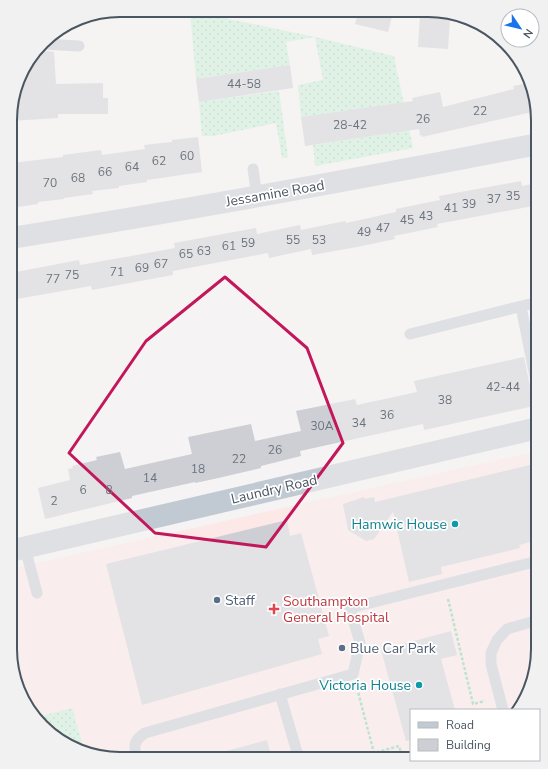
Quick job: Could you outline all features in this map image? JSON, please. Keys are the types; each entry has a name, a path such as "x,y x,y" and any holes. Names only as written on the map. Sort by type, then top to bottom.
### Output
{"street":[{"name":"Jessamine Road","path":"17,237 257,197 531,145"},
{"name":"Laundry Road","path":"18,549 531,430"}],"lane":[{"path":"51,44 79,46"},
{"path":"253,169 257,197"},
{"path":"410,334 531,304"},
{"path":"521,307 531,357"},
{"path":"18,549 37,593"},
{"path":"135,752 134,743 138,737 145,733 353,674 360,643 350,608 531,563"},
{"path":"503,709 491,664 491,653 497,640 507,629 531,622"},
{"path":"280,694 297,752"}],"path":[{"path":"445,585 473,704 499,697"},
{"path":"353,674 374,752"},
{"path":"378,752 399,746 401,752"}],"highlighted area":[{"path":"225,277 307,348 343,443 266,547 155,533 69,453 146,341"}],"shaded area":[{"name":"Southampton General Hospital","path":"531,453 531,656 526,682 512,709 410,709 410,752 120,752 106,751 80,744 57,731 47,722 34,706 22,682 17,649 17,567"}],"green space":[{"path":"191,17 219,17 315,37 286,42 290,65 196,79"},
{"path":"315,37 394,56 413,148 315,166 313,145 399,132 395,104 301,117 298,85 323,80"},
{"path":"279,91 288,157 282,158 276,123 213,136 202,136 199,102"},
{"path":"72,708 83,745 57,731 58,729 50,722 49,723 42,716"}],"building":[{"path":"357,17 392,17 388,32 355,24"},
{"path":"420,17 450,20 448,49 418,47"},
{"path":"44,51 54,52 56,84 103,83 103,98 108,98 108,114 58,114 58,118 17,121 22,87 34,63"},
{"path":"290,65 293,88 199,102 196,79"},
{"path":"524,84 530,112 422,137 422,135 420,136 419,129 305,146 301,117 413,101 412,98 440,92 443,107 514,89 513,86"},
{"path":"198,137 202,172 147,180 147,182 119,186 119,188 92,191 93,194 38,202 38,204 17,207 17,162 63,157 63,155 101,150 102,155 145,149 144,145 172,142 172,140"},
{"path":"521,181 522,186 531,184 531,206 437,224 438,227 394,236 395,239 312,255 311,249 269,258 268,253 173,271 173,275 92,290 91,286 17,299 17,272 79,260 80,265 148,253 175,248 174,243 256,228 257,234 300,225 301,230 345,221 346,223 396,212 396,209 440,200 439,196"},
{"path":"524,357 531,391 531,407 424,430 423,424 300,451 301,456 261,466 261,468 132,496 132,498 45,519 38,488 70,480 68,469 73,468 72,466 97,460 96,457 120,452 125,469 192,454 188,437 251,424 255,441 301,431 296,411 355,399 357,405 417,392 414,381"},
{"name":"Hamwic House","path":"531,465 531,542 519,545 520,548 441,567 442,574 409,582 393,512 374,539 366,541 348,530 343,504 364,497 365,499 374,497 375,502"},
{"name":"Staff","path":"287,520 290,536 301,533 329,636 318,639 322,654 142,705 106,564"},
{"name":"Victoria House","path":"451,631 457,655 441,659 455,709 410,709 410,740 406,741 381,650"},
{"path":"267,740 270,752 223,752"}],"place":[{"name":"Hamwic House","path":"455,524"},
{"name":"Staff","path":"217,600"},
{"name":"Southampton General Hospital","path":"274,609"},
{"name":"Blue Car Park","path":"342,648"},
{"name":"Victoria House","path":"419,685"}]}
